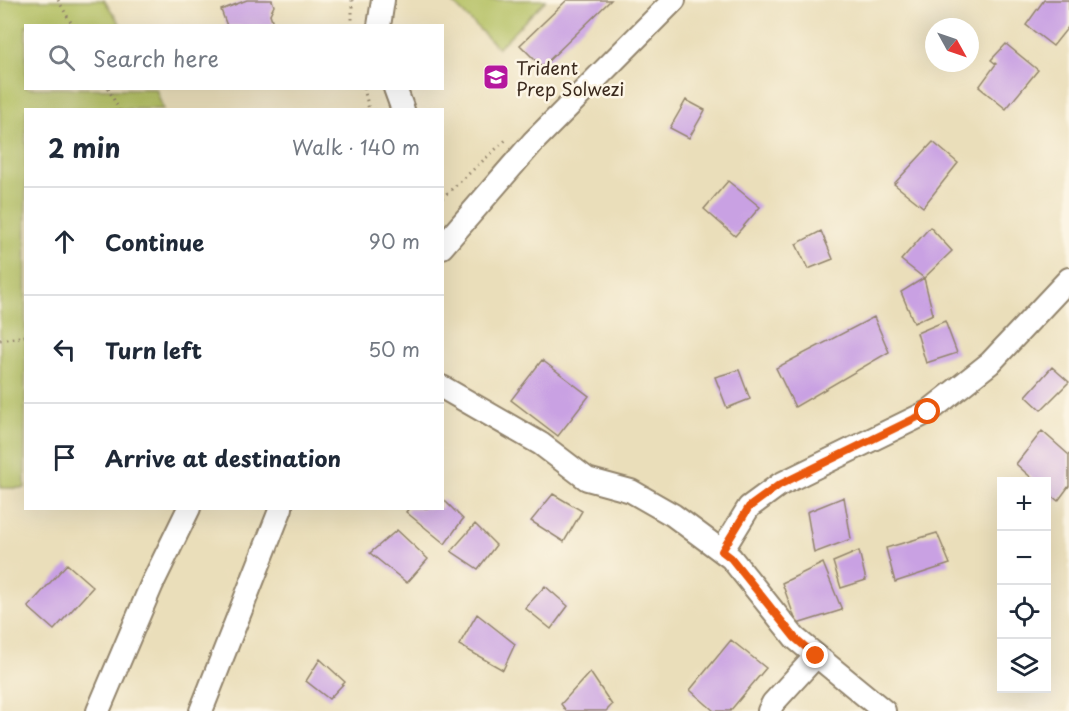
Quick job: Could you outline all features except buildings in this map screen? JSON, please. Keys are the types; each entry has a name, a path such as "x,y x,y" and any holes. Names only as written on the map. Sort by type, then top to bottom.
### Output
{"street":[{"path":"379,24 384,0"},
{"path":"444,245 533,142 674,0"},
{"path":"396,90 402,108"},
{"path":"722,551 749,507 779,485 928,412 990,363 1069,279"},
{"path":"444,388 541,444 587,479 631,491 673,515 731,558 795,638 885,711"},
{"path":"98,711 152,584 188,510"},
{"path":"201,711 280,510"},
{"path":"769,711 773,703 816,656"}],"path":[{"path":"58,0 72,24"},
{"path":"352,0 352,24"},
{"path":"109,90 118,108"},
{"path":"364,90 369,108"},
{"path":"0,340 24,336"}],"green space":[{"path":"0,0 104,0 120,24 24,24 24,90 156,90 163,108 24,108 24,488 0,488"},
{"path":"450,0 546,0 498,48"}],"place":[{"name":"Trident Prep Solwezi","path":"496,77"}],"route":[{"path":"816,656 795,638 731,558 722,551 749,507 779,485 928,412"}]}
